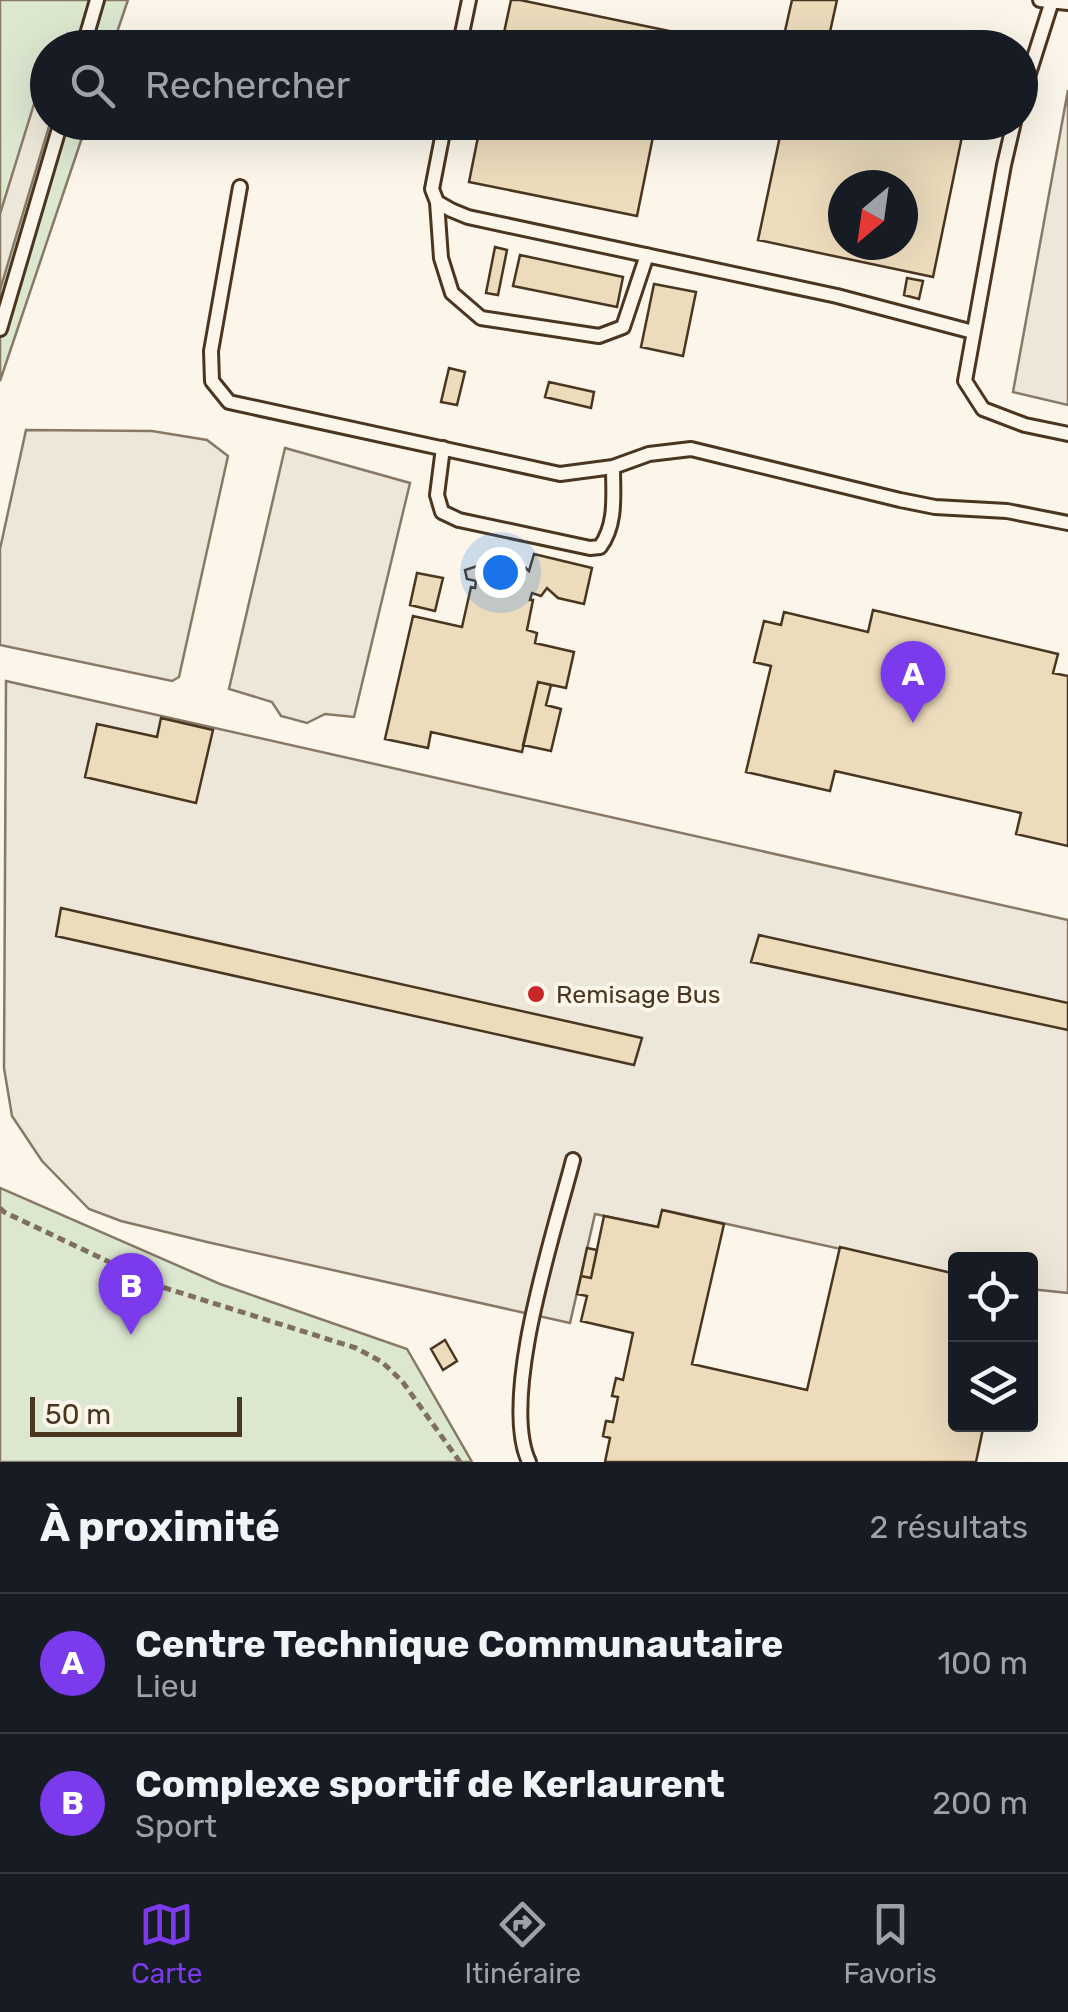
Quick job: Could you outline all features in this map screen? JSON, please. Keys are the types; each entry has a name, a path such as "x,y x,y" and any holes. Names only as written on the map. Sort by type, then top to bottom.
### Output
{"lane":[{"path":"88,30 97,0"},
{"path":"463,30 469,0"},
{"path":"1040,0 1068,2"},
{"path":"1038,45 1052,1"},
{"path":"0,329 56,140"},
{"path":"442,140 432,189 437,202 441,258 452,293 481,318 600,336 623,326 647,255"},
{"path":"1010,140 965,380 983,409 1025,425 1068,434"},
{"path":"240,188 211,350 212,380 229,402 560,474 614,467 648,454 691,450 935,507 1007,512 1068,523"},
{"path":"437,202 468,217 837,296 973,332"},
{"path":"444,448 436,496 442,512 459,520 590,548 600,548 612,521 614,467"},
{"path":"530,1462 525,1452 520,1405 527,1338 573,1160"}],"path":[{"path":"0,1208 162,1287 356,1348 382,1362 402,1381 460,1462"}],"green space":[{"path":"0,0 128,0 118,30 30,30 30,140 81,140 0,381"},
{"path":"0,1188 220,1284 407,1349 472,1462 0,1462"}],"shaded area":[{"path":"1068,90 1068,405 1013,392"},
{"path":"30,117 30,140 45,140 0,290 0,214"},
{"path":"26,430 152,431 207,440 228,456 179,677 172,681 0,645 0,549"},
{"path":"285,448 410,483 354,717 325,714 307,723 281,716 272,702 229,689"},
{"name":"Remisage Bus","path":"6,681 1068,920 1068,1293 1038,1290 1038,1252 948,1252 948,1272 663,1210 658,1227 595,1214 570,1323 207,1242 89,1209 42,1161 12,1116 4,1068"}],"building":[{"path":"511,0 520,0 664,30 505,30"},
{"path":"792,0 837,0 830,30 785,30"},
{"path":"477,140 652,140 637,216 469,182"},
{"path":"779,140 961,140 933,277 853,260 918,260 918,170 828,170 828,255 758,240"},
{"path":"495,247 507,250 498,295 486,293"},
{"path":"520,255 623,277 617,307 513,286"},
{"path":"907,278 923,281 919,299 904,295"},
{"path":"654,284 696,292 683,356 641,347"},
{"path":"449,368 465,372 457,405 441,402"},
{"path":"549,382 594,392 591,408 545,397"},
{"path":"534,554 592,568 584,604 558,598 547,588 541,596 532,593 527,630 537,633 535,643 574,652 566,688 538,682 522,752 431,732 428,748 385,739 413,616 462,627 471,587 475,588 476,581 467,579 465,570 511,555 529,571"},
{"path":"417,573 443,578 435,611 410,605"},
{"path":"873,610 1058,654 1053,673 1068,676 1068,846 1016,834 1021,813 835,771 830,791 746,772 771,666 754,662 764,621 781,625 784,612 868,632"},
{"path":"538,682 551,685 546,705 561,709 551,751 523,745"},
{"path":"161,718 213,730 196,803 85,777 97,724 157,737"},
{"path":"61,908 642,1038 634,1065 56,936"},
{"path":"759,935 1068,1003 1068,1030 751,962"},
{"path":"662,1210 724,1224 692,1364 807,1390 840,1247 948,1272 948,1432 982,1432 976,1462 605,1462 610,1438 603,1436 606,1421 613,1422 618,1397 612,1396 616,1378 623,1380 633,1333 581,1321 587,1296 577,1294 581,1276 591,1278 604,1216 658,1227"},
{"path":"587,1248 597,1250 591,1278 581,1276"},
{"path":"445,1340 457,1361 443,1370 431,1349"}],"place":[{"name":"Centre Technique Communautaire","path":"913,723"},
{"name":"Remisage Bus","path":"536,994"},
{"name":"Complexe sportif de Kerlaurent","path":"131,1335"}]}
